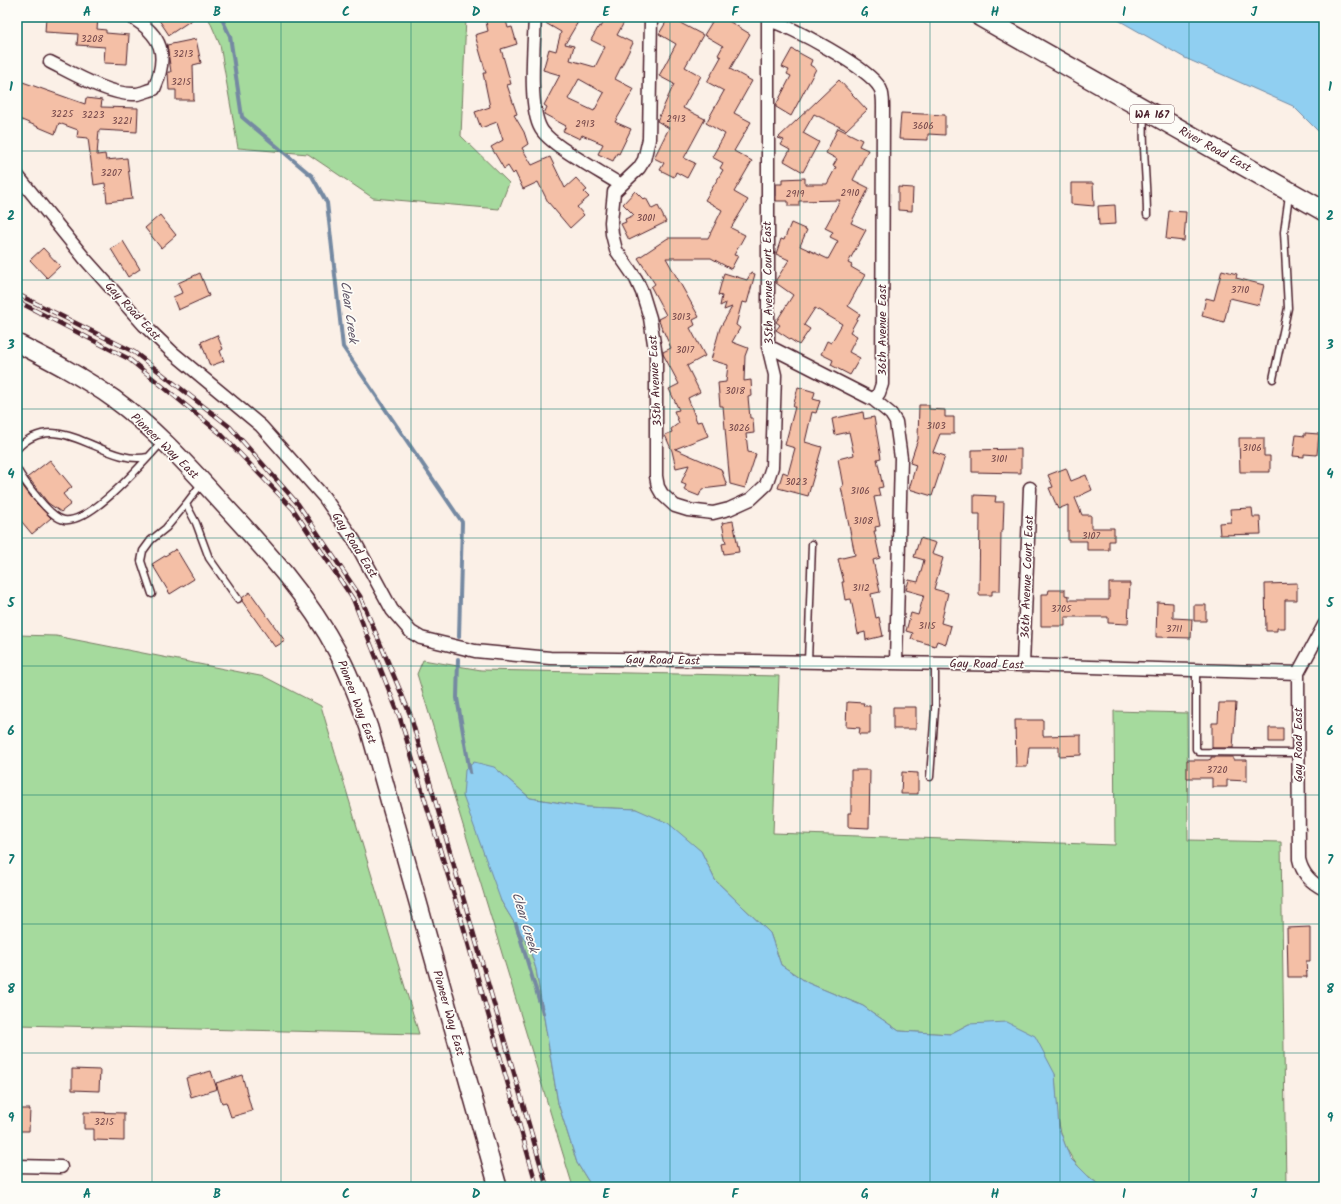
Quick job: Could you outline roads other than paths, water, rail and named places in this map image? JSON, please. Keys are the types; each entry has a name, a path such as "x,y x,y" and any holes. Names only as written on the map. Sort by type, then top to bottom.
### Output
{"main road":[{"name":"River Road East","path":"981,17 1324,210"},
{"name":"Pioneer Way East","path":"17,343 57,364 115,400 163,441 255,538 313,610 349,674 369,728 498,1187"}],"street":[{"path":"50,62 89,82 124,93 136,94 154,89 161,60 159,43 155,35 146,26 131,17"},
{"path":"535,17 535,111 541,129 557,144 621,185"},
{"name":"35th Avenue East","path":"651,17 648,149 639,168 614,192 612,200 612,234 616,250 636,279 642,292 650,318 656,356 656,468 658,487 662,494 675,506 688,510 713,513"},
{"name":"36th Avenue East","path":"768,18 796,30 814,41 868,75 881,88 883,106 882,384 879,393 874,400"},
{"name":"35th Avenue Court East","path":"713,513 729,509 751,499 766,485 772,467 775,375 768,346 768,18"},
{"name":"Gay Road East","path":"17,175 85,259 144,326 172,352 261,426 324,497 354,540 392,610 411,632 421,638 451,646 505,655 558,658 1023,665 1298,673 1299,859 1301,868 1308,877 1324,889"},
{"path":"768,346 874,400 891,414 896,422 900,458 896,663"},
{"name":"36th Avenue Court East","path":"1023,665 1030,488"},
{"path":"1298,673 1324,625"},
{"path":"17,1166 61,1167"}],"lane":[{"path":"1144,109 1142,140 1147,180 1147,215"},
{"path":"1273,379 1288,308 1284,232 1289,191"},
{"path":"17,449 32,438 45,434 59,434 71,436 122,455 142,458 148,457"},
{"path":"17,468 46,508 58,519 65,521 87,515 102,503 163,441"},
{"path":"152,594 141,561 143,551 151,540 166,528 203,482"},
{"path":"186,504 196,523 209,558 238,599"},
{"path":"808,662 812,544"},
{"path":"930,777 936,664"},
{"path":"1196,670 1196,748 1199,752 1298,753"}],"water":[{"path":"1113,17 1324,17 1324,137 1293,106 1185,58"},
{"path":"474,762 494,767 530,798 586,807 636,809 668,823 701,851 715,880 770,933 781,965 808,983 863,1006 899,1031 950,1034 969,1024 1007,1022 1035,1036 1055,1074 1059,1128 1070,1158 1091,1179 1103,1187 592,1187 577,1163 558,1103 536,969 529,947 501,901 463,796 465,770"}],"waterway":[{"name":"Clear Creek","path":"221,17 230,36 242,117 312,176 327,203 343,347 462,522 459,637"},
{"name":"Clear Creek","path":"458,659 457,698 470,772"},
{"name":"Clear Creek","path":"516,924 543,1013"}],"railway":[{"path":"17,294 134,352 230,427 298,504 360,596 410,714 547,1187"},
{"path":"17,301 129,359 221,434 293,509 353,599 400,718 460,915 537,1187"}]}
